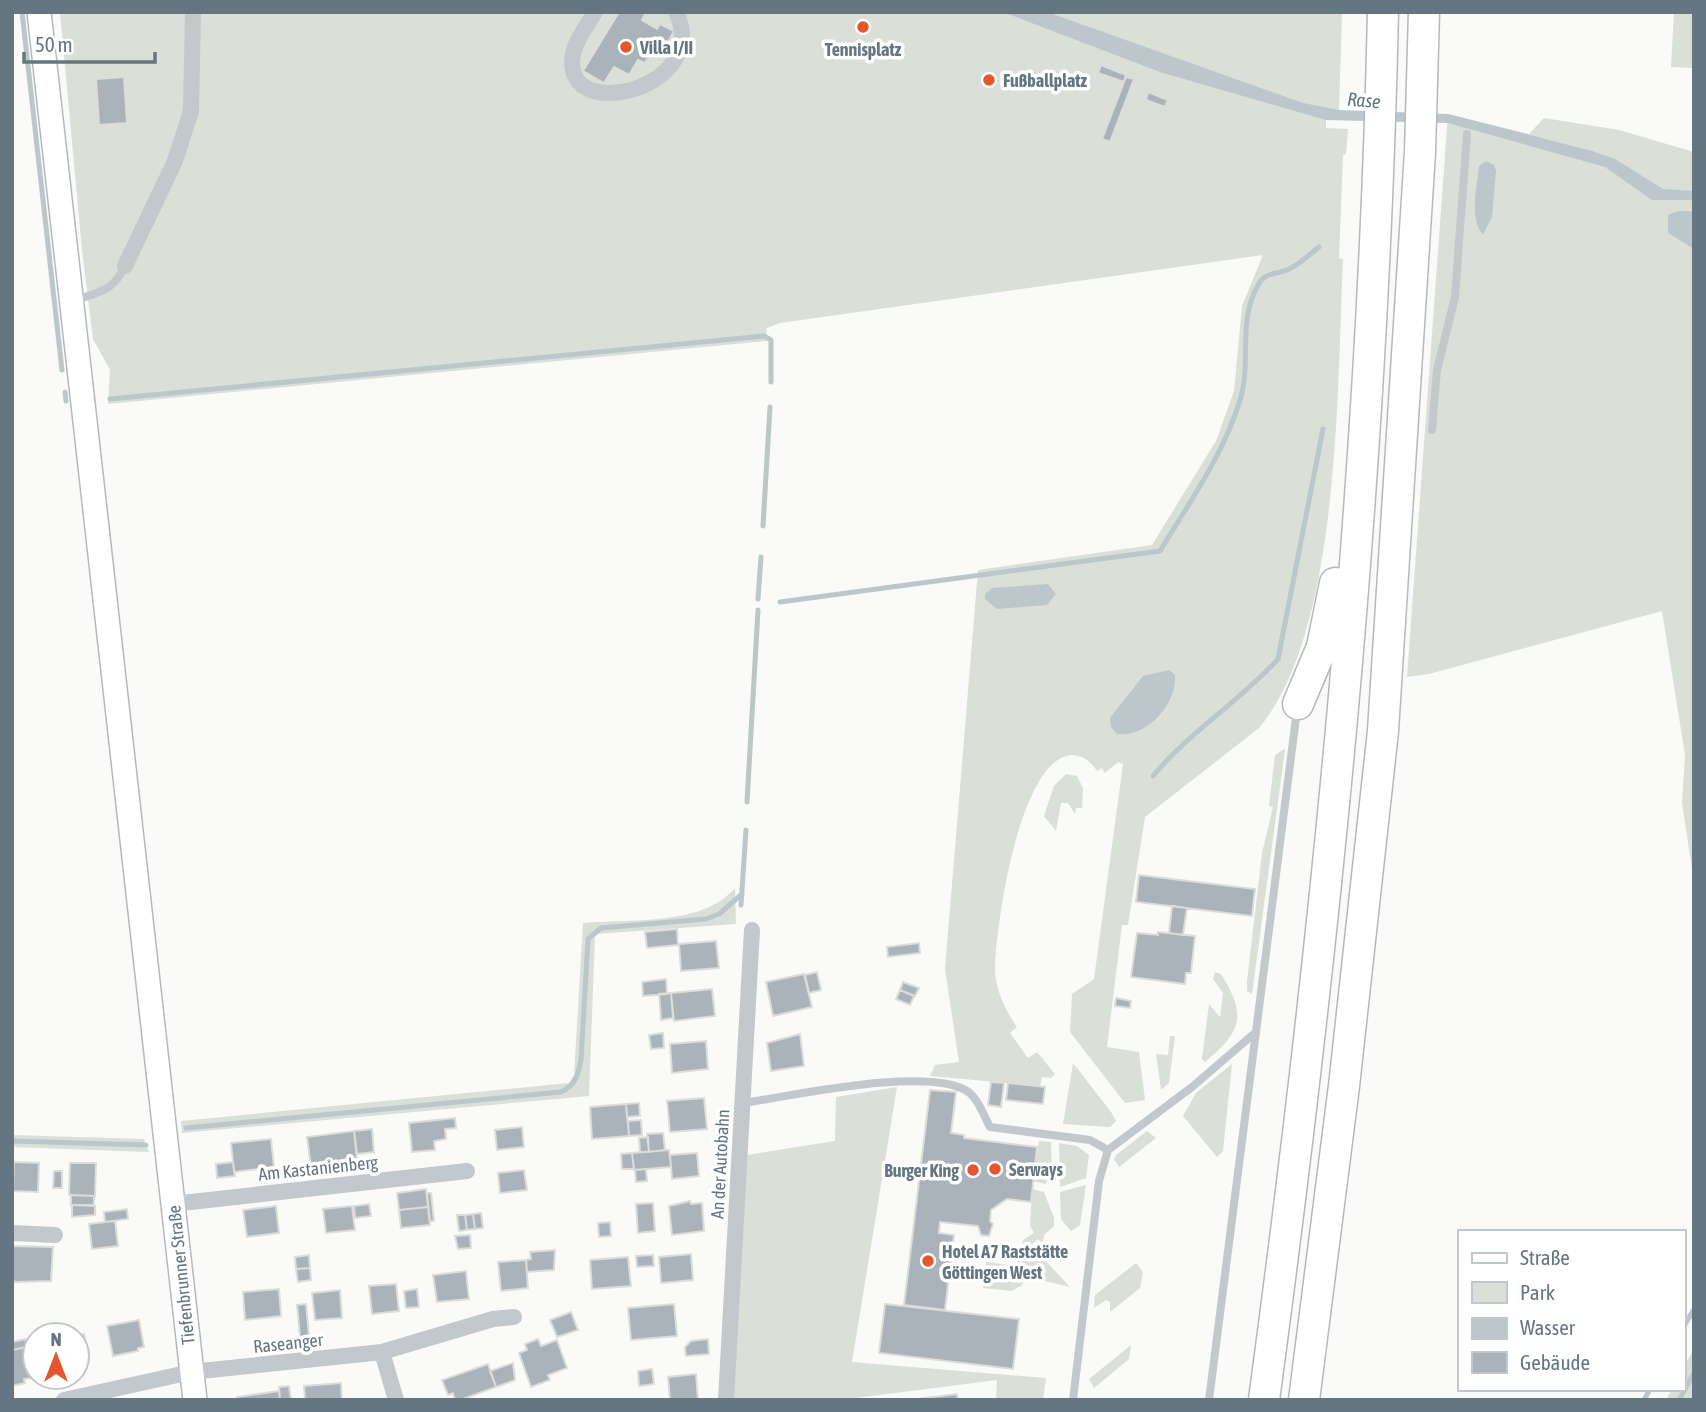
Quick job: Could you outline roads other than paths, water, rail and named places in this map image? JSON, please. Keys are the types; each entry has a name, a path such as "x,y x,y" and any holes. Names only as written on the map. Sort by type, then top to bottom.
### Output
{"highway":[{"path":"1264,1400 1306,1090 1361,456 1378,156 1383,12"},
{"path":"1304,1400 1342,1100 1383,731 1420,152 1424,12"},
{"path":"1298,704 1322,647 1361,456"}],"street":[{"name":"Tiefenbrunner Straße","path":"39,12 195,1400"},
{"path":"125,266 175,161 191,111 193,12"},
{"path":"595,12 575,48 573,75 579,85 590,92 602,94 641,87 668,68 682,39 676,12"},
{"name":"An der Autobahn","path":"726,1400 752,930"},
{"name":"Am Kastanienberg","path":"173,1204 467,1171"},
{"path":"12,1233 55,1235"},
{"name":"Raseanger","path":"64,1400 191,1372 382,1352 492,1319 514,1317"},
{"path":"382,1352 396,1400"}],"lane":[{"path":"1432,430 1437,370 1455,297 1467,134"},
{"path":"70,302 106,290 118,282 125,266"},
{"path":"1209,1400 1298,704"},
{"path":"1073,1400 1099,1181 1108,1150 1192,1087 1256,1032"},
{"path":"742,1103 902,1081 943,1083 966,1090 974,1096 990,1127 1090,1140 1108,1150"}],"water":[{"path":"1003,12 1047,12 1303,103 1339,110 1448,114 1592,151 1615,159 1663,189 1694,191 1694,200 1652,200 1605,167 1448,123 1326,120 1160,72"},
{"path":"1486,161 1494,165 1496,171 1492,217 1483,235 1476,220 1475,202 1479,166"},
{"path":"1678,211 1694,211 1694,249 1668,233 1668,215"},
{"path":"1048,584 1056,594 1047,605 997,609 985,599 985,594 992,588"},
{"path":"1169,670 1175,675 1174,686 1171,697 1158,717 1139,731 1117,734 1111,727 1110,718 1143,676"}],"waterway":[{"path":"22,12 62,370"},
{"path":"780,602 1160,551 1205,478 1233,420 1243,386 1248,313 1258,285 1268,275 1285,271 1319,247"},
{"path":"110,399 764,336 771,340 771,382"},
{"path":"65,392 66,401"},
{"path":"763,526 770,407"},
{"path":"1153,776 1182,745 1278,659 1323,429"},
{"path":"758,599 761,557"},
{"path":"747,802 758,610"},
{"path":"741,905 746,830"},
{"path":"186,1128 561,1092 576,1079 581,1060 588,939 601,928 706,919 719,914 742,894"},
{"path":"12,1141 146,1145"},
{"path":"1685,1325 1694,1309"},
{"path":"1685,1389 1694,1373"},
{"path":"1644,1400 1649,1391"},
{"path":"1679,1400 1684,1391"}],"place":[{"name":"Tennisplatz","path":"863,27"},
{"name":"Villa I/II","path":"626,47"},
{"name":"Fußballplatz","path":"989,80"},
{"name":"Serways","path":"995,1169"},
{"name":"Burger King","path":"973,1170"},
{"name":"Hotel A7 Raststätte Göttingen West","path":"928,1261"}],"water label":[{"name":"Rase","path":"1364,100"}]}
